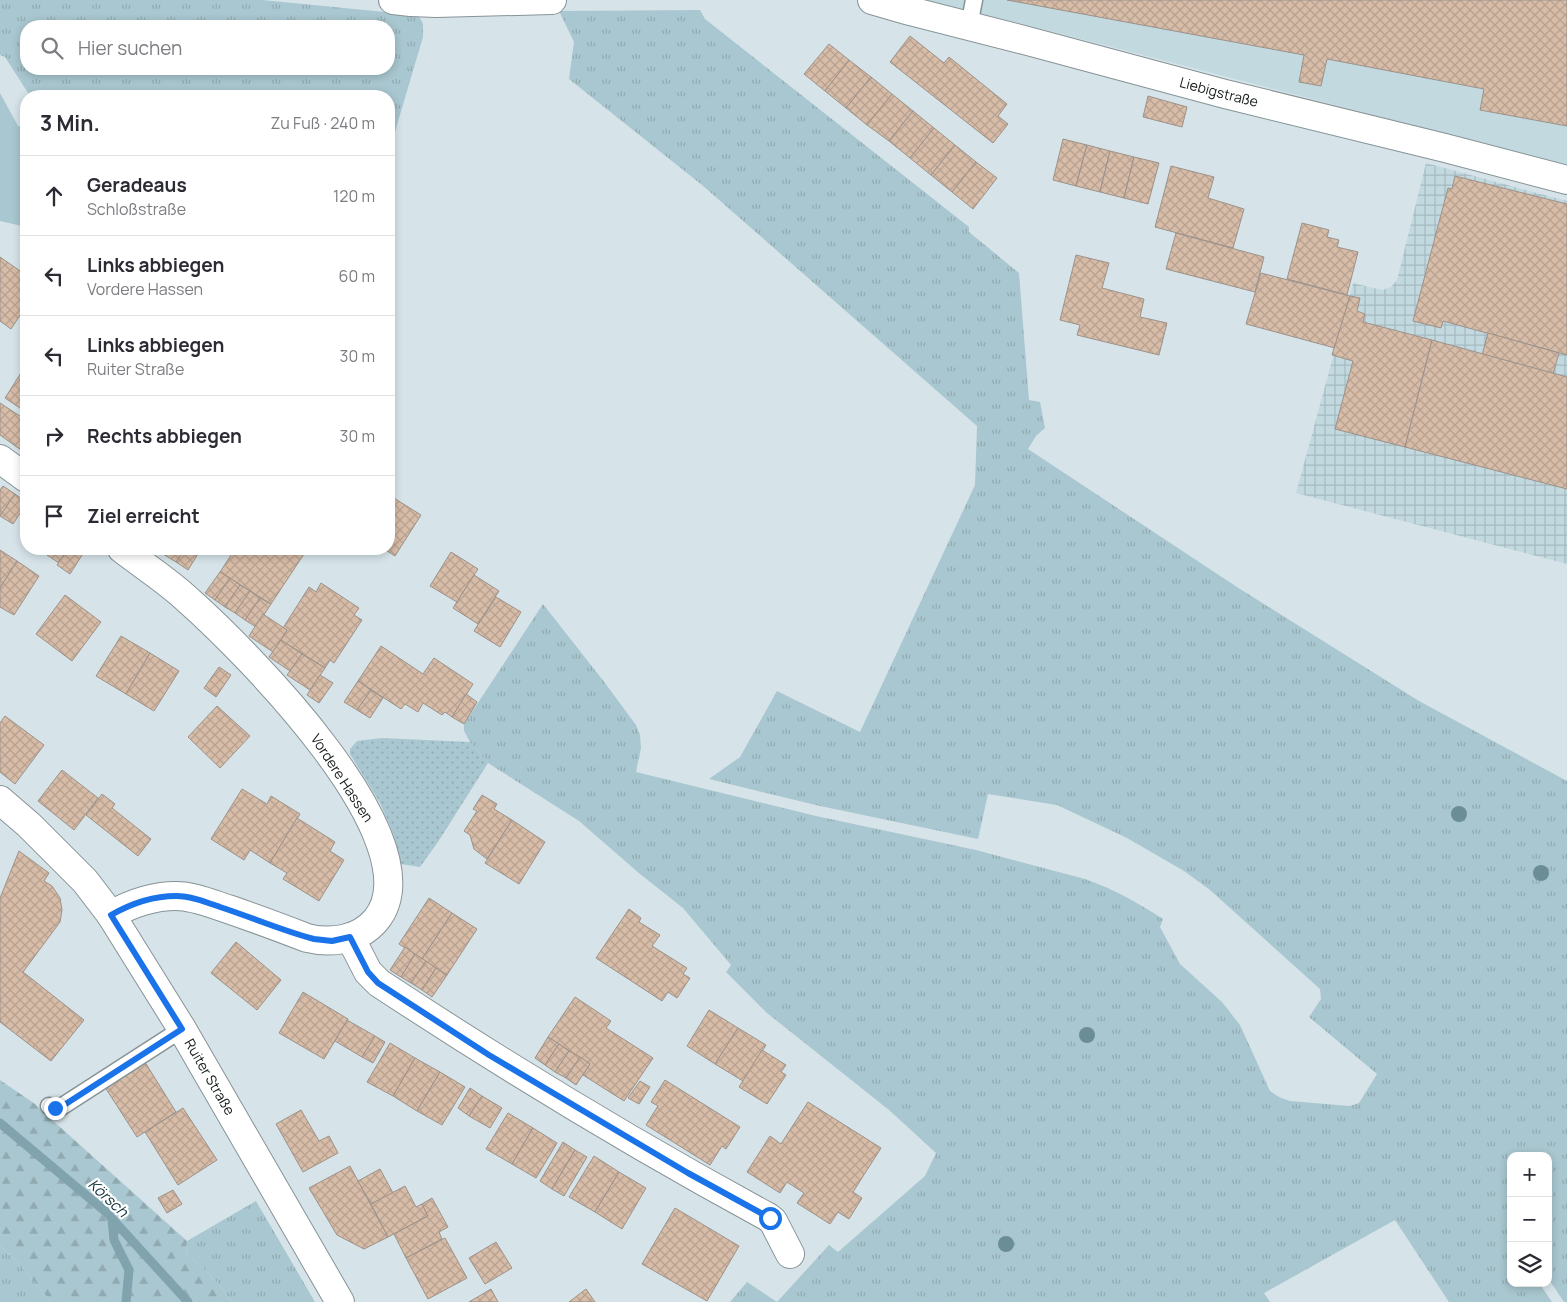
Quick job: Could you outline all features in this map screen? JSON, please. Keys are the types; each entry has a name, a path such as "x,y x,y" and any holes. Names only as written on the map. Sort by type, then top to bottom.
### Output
{"street":[{"path":"393,0 436,2 552,0"},
{"name":"Liebigstraße","path":"872,0 1224,94 1567,180"},
{"path":"0,459 20,474"},
{"name":"Vordere Hassen","path":"111,915 128,905 142,900 164,896 183,896 314,939 332,941 350,937 365,930 375,921 384,906 388,894 387,868 383,849 370,819 326,748 251,661 186,598 130,555"},
{"name":"Ruiter Straße","path":"0,800 34,830 85,881 111,915 182,1029 340,1302"},
{"path":"350,937 368,972 378,983 529,1079 688,1173 768,1216 774,1223 790,1254"}],"lane":[{"path":"969,26 974,0"},
{"path":"49,1106 61,1107 182,1029"}],"shaded area":[{"path":"922,0 1567,0 1567,165 1007,20 922,2"},
{"path":"1426,163 1567,201 1567,564 1296,493 1353,283 1382,290 1391,287 1397,280"}],"green space":[{"path":"0,0 262,0 416,15 423,24 423,37 395,132 395,90 26,90 5,57 0,55"},
{"path":"700,10 705,19 969,227 969,232 1019,273 1029,400 1040,402 1045,428 1036,436 1028,449 1240,589 1419,701 1567,781 1567,1302 1564,1302 1552,1284 1552,1152 1507,1152 1507,1287 1542,1287 1552,1302 1449,1302 1395,1220 1264,1293 1270,1302 777,1302 829,1245 838,1252 925,1176 936,1153 889,1110 767,1013 726,972 731,965 683,908 640,874 579,821 488,763 470,742 464,731 464,724 543,604 636,725 640,735 641,748 636,772 816,816 976,850 1085,879 1106,887 1163,919 1160,927 1180,964 1222,1002 1240,1025 1270,1091 1290,1101 1350,1106 1359,1103 1377,1074 1309,1017 1321,999 1320,989 1210,890 1184,871 1127,838 1057,805 988,794 978,839 820,806 709,779 740,757 777,691 860,732 975,485 977,426 702,185 569,79 574,42 559,11"},
{"path":"0,93 20,126 20,226 0,221"},
{"path":"382,738 470,742 488,763 420,867 401,864 393,833 380,803 350,754 350,749 357,741"},
{"path":"0,1080 35,1104 187,1241 186,1252 216,1281 232,1302 51,1302 18,1262 0,1246"},
{"path":"256,1201 315,1302 232,1302 216,1281 186,1252 187,1241"},
{"path":"0,1246 18,1262 51,1302 0,1302"},
{"path":"747,1282 777,1302 730,1302"}],"building":[{"path":"1007,0 1567,0 1567,126 1480,110 1484,89 1327,59 1321,86 1299,82 1304,55"},
{"path":"910,36 944,63 949,57 1007,104 998,116 1008,124 993,143 890,62"},
{"path":"829,44 849,60 825,91 804,74"},
{"path":"849,60 871,77 846,108 825,91"},
{"path":"871,77 892,94 867,125 846,108"},
{"path":"892,94 913,111 889,141 867,125"},
{"path":"1148,96 1187,107 1182,127 1143,117"},
{"path":"913,111 934,128 910,158 889,141"},
{"path":"934,128 955,145 931,175 910,158"},
{"path":"1063,139 1087,145 1076,186 1053,180"},
{"path":"955,145 976,162 952,192 931,175"},
{"path":"1087,145 1110,151 1100,192 1076,186"},
{"path":"1110,151 1134,157 1124,198 1100,192"},
{"path":"1134,157 1159,163 1148,204 1124,198"},
{"path":"976,162 997,178 973,209 952,192"},
{"path":"1171,166 1214,177 1208,198 1244,209 1233,248 1155,227"},
{"path":"1455,176 1567,204 1567,355 1443,321 1441,328 1413,321 1448,188 1452,189"},
{"path":"1302,223 1329,230 1327,237 1339,240 1337,247 1358,252 1347,295 1287,279"},
{"path":"1176,233 1264,257 1255,292 1166,269"},
{"path":"1076,255 1109,263 1102,288 1144,299 1140,317 1167,323 1159,355 1077,335 1080,325 1060,320"},
{"path":"0,257 20,271 20,315 11,329 0,321"},
{"path":"1261,273 1350,296 1335,348 1246,324"},
{"path":"1350,296 1360,298 1357,311 1365,314 1363,322 1432,340 1405,447 1335,429 1353,361 1332,355"},
{"path":"1488,333 1559,353 1553,374 1482,355"},
{"path":"1432,340 1567,377 1567,489 1405,447"},
{"path":"20,374 20,408 5,398"},
{"path":"0,403 20,416 20,449 0,435"},
{"path":"3,486 15,494 0,516 0,490"},
{"path":"15,494 20,498 20,513 13,524 0,516"},
{"path":"395,499 421,515 395,556 393,555 395,555"},
{"path":"0,550 17,561 0,588"},
{"path":"451,552 478,569 457,602 430,586"},
{"path":"47,555 64,555 59,563"},
{"path":"64,555 82,555 70,574 57,565"},
{"path":"165,555 181,555 176,562"},
{"path":"181,555 197,555 188,570 176,562"},
{"path":"231,555 303,555 271,604 220,572"},
{"path":"17,561 39,576 14,615 0,607 0,588"},
{"path":"220,572 230,578 215,600 205,593"},
{"path":"474,575 499,591 478,624 453,608"},
{"path":"230,578 240,585 225,607 215,600"},
{"path":"321,583 359,608 354,615 362,620 334,663 330,660 325,668 281,640 287,630 283,628 309,587 316,592"},
{"path":"240,585 250,591 235,613 225,607"},
{"path":"250,591 260,598 245,620 235,613"},
{"path":"65,595 101,622 72,661 36,634"},
{"path":"496,597 521,612 500,647 474,631"},
{"path":"260,598 271,604 256,627 245,620"},
{"path":"263,614 287,630 273,652 249,636"},
{"path":"121,636 150,653 126,694 96,676"},
{"path":"281,640 302,654 290,671 269,657"},
{"path":"381,646 423,674 434,658 473,684 452,717 445,712 442,715 423,703 418,712 405,704 401,709 358,681"},
{"path":"150,653 179,671 154,711 126,694"},
{"path":"302,654 325,668 310,690 287,675"},
{"path":"219,667 231,675 216,697 204,688"},
{"path":"320,675 333,683 319,703 307,695"},
{"path":"358,681 371,690 357,710 344,702"},
{"path":"371,690 383,698 370,718 357,710"},
{"path":"466,694 477,702 464,724 452,717"},
{"path":"217,706 250,736 220,768 188,737"},
{"path":"5,716 44,745 15,784 0,772 0,723"},
{"path":"62,770 98,798 74,830 38,801"},
{"path":"242,789 267,804 271,796 300,814 270,863 250,850 244,860 211,839"},
{"path":"102,794 115,804 112,808 151,839 138,856 86,815"},
{"path":"482,795 497,804 494,809 512,820 487,859 474,849 470,835 464,831 477,811 473,809"},
{"path":"297,818 335,842 330,851 344,860 319,901 283,879 287,873 270,863"},
{"path":"512,820 545,842 519,884 485,863"},
{"path":"19,851 49,873 44,881 52,886 60,898 62,910 60,922 23,972 84,1020 51,1061 0,1022 0,898"},
{"path":"429,898 452,913 422,959 399,944"},
{"path":"629,909 641,918 639,922 660,935 652,946 687,968 683,974 690,978 677,998 668,992 662,1001 596,958"},
{"path":"452,913 477,929 447,975 422,959"},
{"path":"236,942 281,980 257,1010 211,973"},
{"path":"405,947 415,954 401,977 390,970"},
{"path":"415,954 426,961 411,983 401,977"},
{"path":"426,961 436,968 422,990 411,983"},
{"path":"436,968 447,975 432,997 422,990"},
{"path":"303,992 348,1019 324,1059 279,1033"},
{"path":"575,997 611,1021 606,1028 653,1058 624,1101 583,1075 590,1064 548,1037"},
{"path":"709,1010 738,1028 715,1064 687,1046"},
{"path":"347,1020 375,1036 362,1057 335,1041"},
{"path":"738,1028 766,1045 743,1081 715,1064"},
{"path":"375,1036 385,1042 373,1063 362,1057"},
{"path":"548,1037 559,1044 545,1065 535,1058"},
{"path":"390,1043 415,1058 393,1096 367,1082"},
{"path":"559,1044 569,1051 555,1072 545,1065"},
{"path":"762,1050 786,1065 781,1072 786,1075 767,1104 739,1087"},
{"path":"569,1051 580,1057 566,1078 555,1072"},
{"path":"580,1057 590,1064 576,1085 566,1078"},
{"path":"415,1058 440,1072 417,1111 393,1096"},
{"path":"143,1059 176,1112 137,1137 103,1084"},
{"path":"440,1072 465,1087 442,1125 417,1111"},
{"path":"665,1080 740,1127 726,1149 722,1146 710,1165 646,1125 658,1106 651,1102"},
{"path":"640,1081 650,1087 639,1104 628,1098"},
{"path":"470,1088 482,1096 469,1116 458,1108"},
{"path":"482,1096 502,1108 490,1128 469,1116"},
{"path":"808,1102 881,1148 853,1192 862,1198 849,1219 838,1212 830,1224 797,1203 804,1193 787,1182 780,1193 747,1172 770,1136 781,1144"},
{"path":"183,1108 217,1160 178,1185 145,1132"},
{"path":"301,1110 319,1141 329,1136 338,1153 303,1172 276,1124"},
{"path":"508,1113 533,1128 512,1164 486,1149"},
{"path":"533,1128 557,1143 536,1178 512,1164"},
{"path":"563,1142 575,1150 552,1189 540,1181"},
{"path":"575,1150 587,1157 564,1196 552,1189"},
{"path":"594,1156 619,1172 595,1212 569,1197"},
{"path":"350,1166 388,1237 364,1249 337,1235 309,1188"},
{"path":"380,1169 393,1193 371,1204 358,1181"},
{"path":"619,1172 646,1188 622,1229 595,1212"},
{"path":"405,1186 416,1207 422,1204 428,1216 388,1237 371,1204"},
{"path":"173,1190 182,1204 167,1213 158,1198"},
{"path":"432,1198 448,1227 439,1232 442,1239 406,1258 394,1234 428,1216 422,1204"},
{"path":"675,1208 739,1246 707,1301 642,1264"},
{"path":"445,1238 467,1278 428,1299 406,1258"},
{"path":"496,1242 512,1268 485,1284 469,1258"},
{"path":"491,1289 498,1302 469,1302"},
{"path":"586,1289 595,1302 569,1302"}],"waterway":[{"name":"Körsch","path":"0,1123 106,1212 188,1302"},
{"path":"112,1219 114,1240 129,1270 126,1302"}],"route":[{"path":"55,1108 61,1107 182,1029 111,915 128,905 142,900 164,896 183,896 209,903 307,938 332,941 350,937 368,972 378,983 489,1055 688,1173 770,1218"}]}
